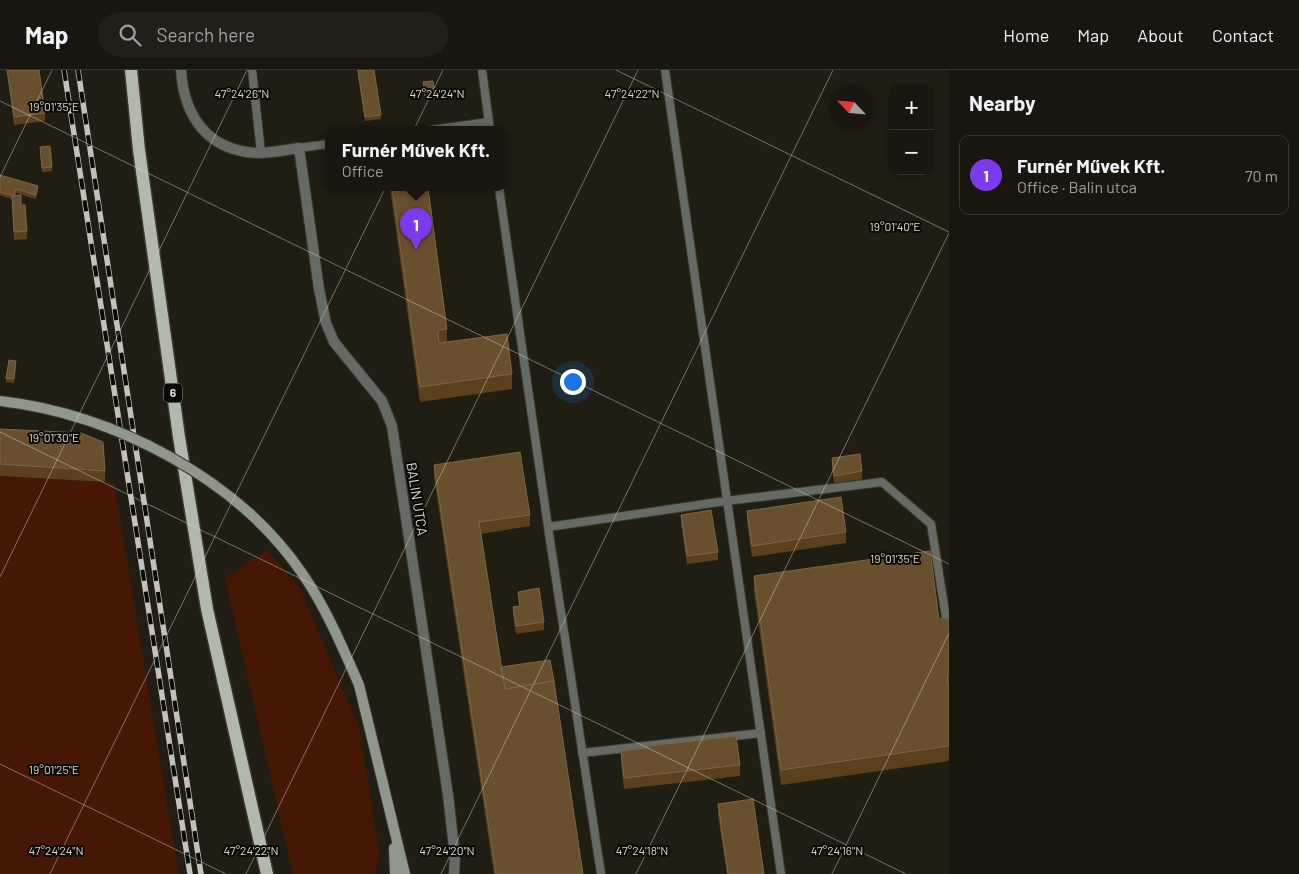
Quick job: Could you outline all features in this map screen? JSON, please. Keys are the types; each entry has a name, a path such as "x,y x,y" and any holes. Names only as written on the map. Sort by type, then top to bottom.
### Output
{"main road":[{"name":"6","path":"132,70 139,150 179,437 207,609 267,874"}],"street":[{"path":"181,70 182,86 188,108 201,130 219,143 235,150 261,153 299,148"},
{"name":"BALIN UTCA","path":"299,148 319,289 326,323 334,342 382,402 392,426 448,795 455,857 454,874"},
{"path":"0,401 27,404 92,422 152,447 211,481 268,531 302,573 332,624 359,685 405,874"},
{"path":"392,824 395,874"}],"lane":[{"path":"252,70 261,153"},
{"path":"482,70 490,126"},
{"path":"665,70 726,501 782,874"},
{"path":"299,148 325,144"},
{"path":"499,191 601,874"},
{"path":"548,527 726,501 882,482 931,524 947,624"},
{"path":"582,754 761,733"}],"shaded area":[{"path":"0,476 114,483 179,874 0,874"},
{"path":"267,550 301,590 359,728 380,856 374,874 293,874 225,578"}],"building":[{"path":"7,70 39,70 45,113 14,117"},
{"path":"358,70 374,70 381,115 365,117"},
{"path":"433,81 435,95 425,96 423,82"},
{"path":"50,146 52,167 42,168 40,147"},
{"path":"0,175 38,186 36,195 16,189 14,196 0,192"},
{"path":"392,191 428,191 447,329 438,330 439,343 507,334 512,374 420,387"},
{"path":"21,195 21,205 25,205 27,231 14,232 12,196"},
{"path":"9,360 16,361 14,379 6,378"},
{"path":"0,429 81,433 103,442 105,471 0,464"},
{"path":"520,452 530,515 479,522 505,689 554,681 583,874 496,874 434,465"},
{"path":"860,454 862,471 834,476 832,458"},
{"path":"841,497 846,532 752,546 747,511"},
{"path":"711,510 718,552 687,556 681,515"},
{"path":"930,551 939,619 949,618 949,676 947,676 949,689 949,746 781,770 754,576"},
{"path":"539,588 544,622 516,626 513,607 520,606 518,592"},
{"path":"550,660 554,681 505,689 501,667"},
{"path":"736,736 740,765 624,778 621,751"},
{"path":"753,799 764,874 728,874 718,804"}],"railway":[{"path":"64,70 190,874"},
{"path":"78,70 201,874"}],"place":[{"name":"Furnér Művek Kft.","path":"416,249"}]}
